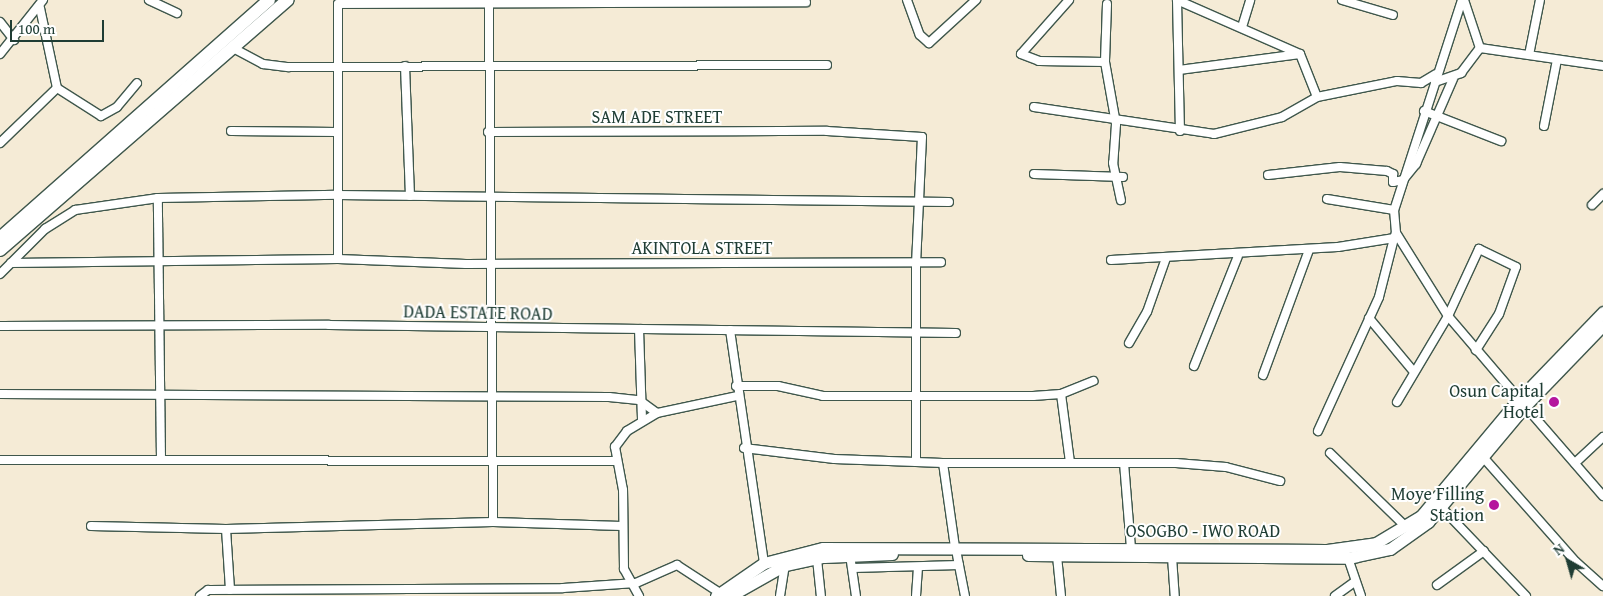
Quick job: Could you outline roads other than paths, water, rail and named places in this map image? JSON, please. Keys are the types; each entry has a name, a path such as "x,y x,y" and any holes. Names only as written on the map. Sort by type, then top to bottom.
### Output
{"highway":[{"path":"0,238 269,0"},
{"path":"0,250 288,0"}],"main road":[{"name":"OSOGBO - IWO ROAD","path":"722,595 764,563 823,548 957,556 1131,548 1341,549 1376,543 1407,528 1435,501 1603,312"},
{"name":"OSOGBO - IWO ROAD","path":"722,595 785,565 817,558 850,555 1348,558 1390,549 1416,532 1441,507 1483,457 1522,403 1603,325"}],"street":[{"path":"0,54 40,8 43,0"},
{"path":"149,0 177,13"},
{"path":"907,0 920,35 929,43 976,0"},
{"path":"1069,0 1021,54 1039,61 1104,62"},
{"path":"1180,131 1177,0 1300,54 1317,98"},
{"path":"1242,27 1250,0"},
{"path":"1342,0 1394,15"},
{"path":"1463,0 1480,48"},
{"path":"1318,431 1387,277 1395,235 1394,210 1424,111 1463,0"},
{"path":"1529,55 1540,0"},
{"path":"489,1 489,263 493,394 489,461 493,522"},
{"path":"338,259 338,4 489,1 806,2"},
{"path":"1107,4 1104,62 1114,118 1121,200"},
{"path":"40,8 57,88 76,104 102,116 117,107 138,83"},
{"path":"0,22 14,40"},
{"path":"232,48 263,64 337,66 701,69 827,64"},
{"path":"1480,48 1603,66"},
{"path":"1268,175 1340,167 1387,171 1393,174 1393,182 1403,180 1416,164 1453,78 1480,48"},
{"path":"1179,70 1300,54"},
{"path":"1544,126 1557,60"},
{"path":"405,66 410,196"},
{"path":"1034,107 1114,118 1180,131 1234,132 1282,117 1317,98 1397,81 1422,83 1453,78"},
{"path":"1422,83 1434,82"},
{"path":"2,141 57,88"},
{"path":"1424,111 1438,114 1473,133 1501,141"},
{"path":"0,131 2,141"},
{"path":"231,131 338,132"},
{"name":"SAM ADE STREET","path":"488,132 827,131 922,137 918,200"},
{"path":"1034,174 1120,177"},
{"path":"1592,205 1603,194"},
{"path":"0,274 45,229 75,210 158,198 338,195 918,200 949,202"},
{"path":"158,198 162,460"},
{"path":"1327,199 1394,210"},
{"path":"916,462 916,264 918,200"},
{"path":"1111,260 1238,256 1309,250 1395,235"},
{"path":"1395,235 1448,316 1603,496"},
{"path":"1263,375 1309,250"},
{"path":"1396,402 1448,316 1477,250 1514,262 1515,272 1507,296 1476,350"},
{"path":"1194,366 1238,256"},
{"path":"1129,343 1147,312 1166,258"},
{"name":"AKINTOLA STREET","path":"11,263 338,259 489,263 916,264 941,262"},
{"path":"1369,318 1414,372"},
{"name":"DADA ESTATE ROAD","path":"0,326 639,329 956,333"},
{"path":"639,329 639,400 642,420"},
{"path":"730,330 744,448 764,563"},
{"path":"736,386 778,386 823,396 1060,394 1094,381"},
{"path":"0,394 161,392 493,394 639,400 657,413"},
{"path":"1060,394 1070,462"},
{"path":"639,596 624,569 623,490 616,460 619,440 642,420 657,413 737,396"},
{"path":"1575,464 1603,437"},
{"path":"744,448 834,459 943,463 1124,463 1226,467 1280,481"},
{"path":"1330,453 1407,528"},
{"path":"1483,457 1576,562 1603,586"},
{"path":"0,460 616,460"},
{"path":"943,463 965,596"},
{"path":"1124,463 1131,548"},
{"path":"1441,507 1526,596"},
{"path":"90,526 226,529 493,522 622,526"},
{"path":"226,529 230,590"},
{"path":"1437,585 1484,551"},
{"path":"850,555 856,596"},
{"path":"852,568 918,568 957,556"},
{"path":"1057,556 1061,596"},
{"path":"1172,557 1175,596"},
{"path":"817,558 821,596"},
{"path":"1348,558 1354,582 1362,596"},
{"path":"200,596 208,590 433,593 563,592 631,583 677,564 722,595"},
{"path":"780,596 785,565"},
{"path":"916,596 918,568"},
{"path":"1335,596 1354,582"}],"place":[{"name":"Osun Capital Hotel","path":"1554,402"},
{"name":"Moye Filling Station","path":"1494,505"}]}
